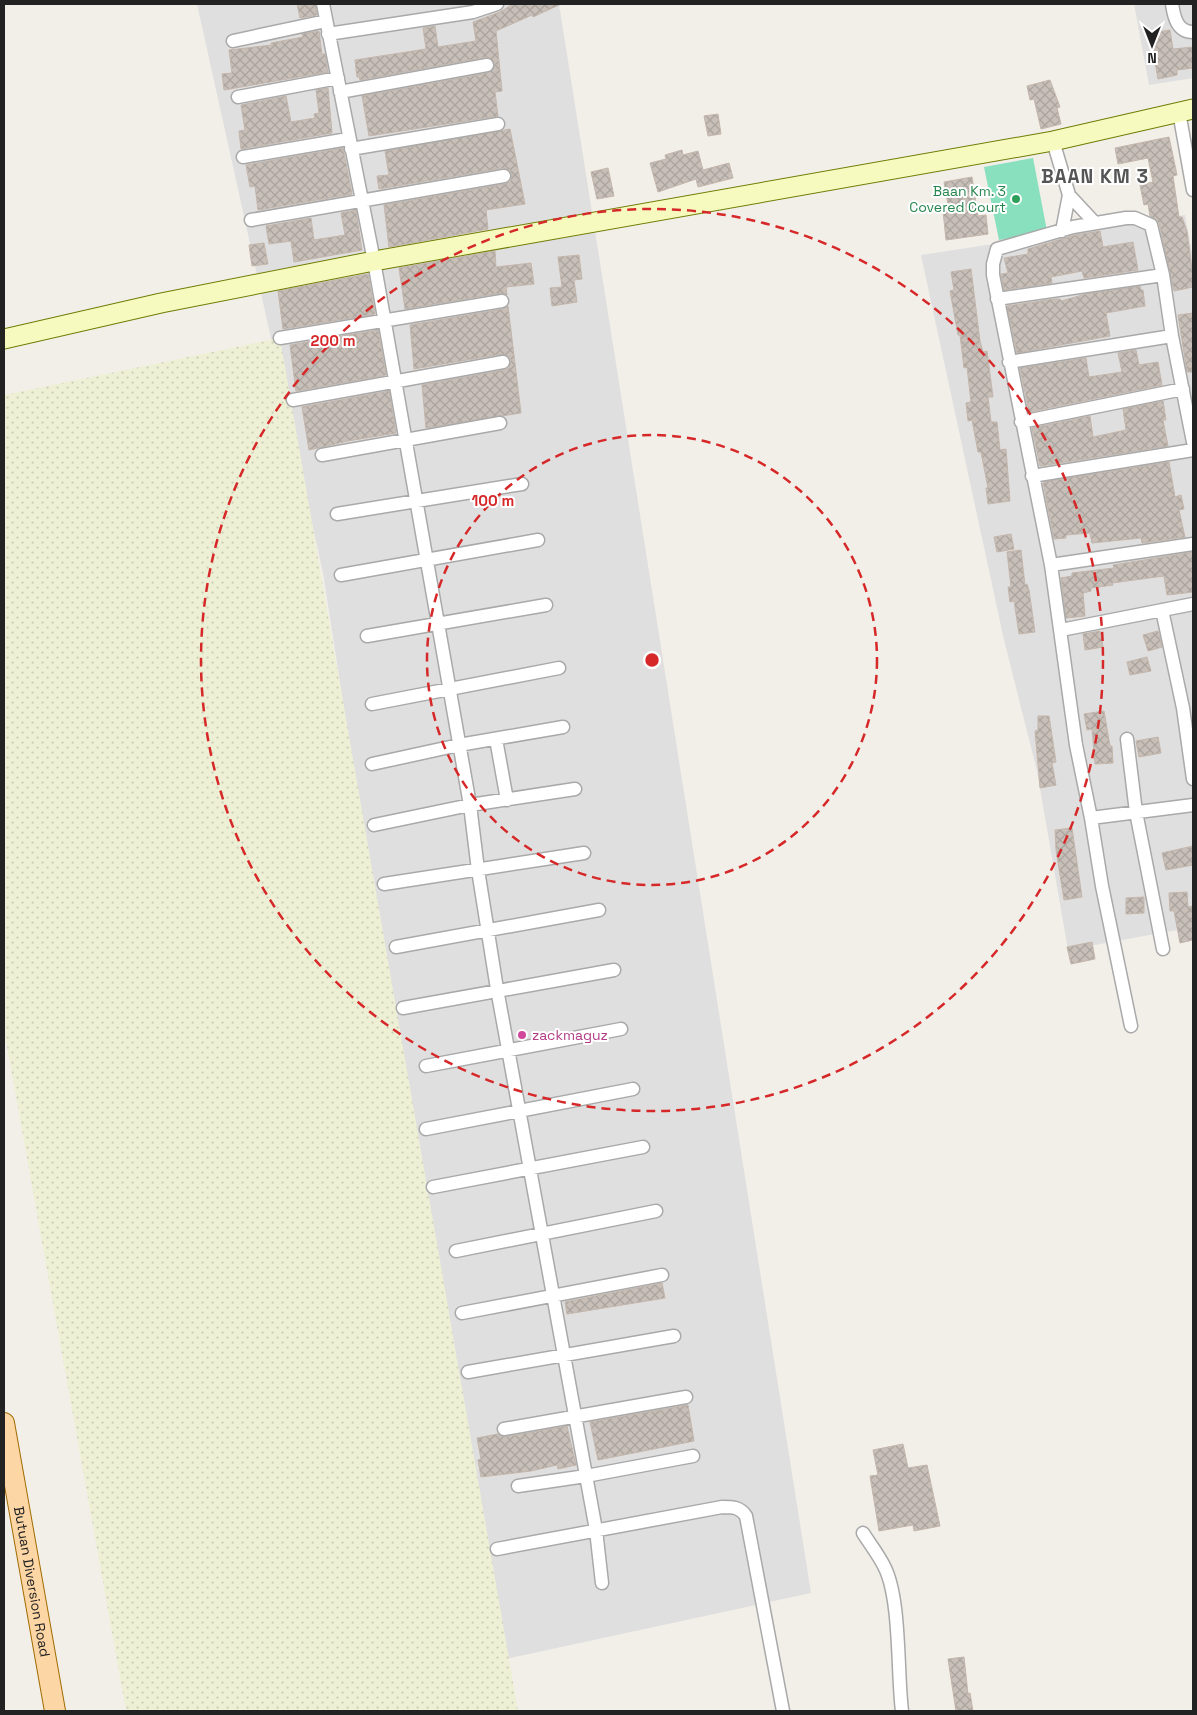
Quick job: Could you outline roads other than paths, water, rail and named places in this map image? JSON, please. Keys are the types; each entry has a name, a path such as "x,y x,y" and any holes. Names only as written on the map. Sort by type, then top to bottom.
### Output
{"main road":[{"name":"Butuan Diversion Road","path":"4,1422 55,1711"}],"street":[{"path":"323,4 374,261 404,440 450,688 470,805 478,870 497,989 596,1530 602,1583"},
{"path":"233,41 327,28 474,12 497,4"},
{"path":"1172,4 1178,25 1182,30 1193,32"},
{"path":"340,92 487,65"},
{"path":"238,97 338,78"},
{"path":"4,339 161,303 374,261 1053,141 1186,110 1193,190"},
{"path":"243,157 498,124"},
{"path":"1053,141 1069,195 1095,224"},
{"path":"252,220 504,176"},
{"path":"1062,232 1069,195"},
{"path":"1131,1026 1102,886 1091,818 1076,745 1051,565 997,299 993,264 997,249 1095,224 1135,218 1151,225 1163,275 1172,336 1193,442"},
{"path":"997,299 1163,275"},
{"path":"280,338 502,300"},
{"path":"1009,362 1172,336"},
{"path":"293,400 503,362"},
{"path":"1022,422 1183,389"},
{"path":"322,455 500,423"},
{"path":"1032,476 1193,450"},
{"path":"337,514 522,484"},
{"path":"341,575 538,540"},
{"path":"1051,565 1193,544"},
{"path":"1061,630 1193,604"},
{"path":"367,636 438,622 546,605"},
{"path":"1162,610 1183,708 1193,779"},
{"path":"372,704 560,668"},
{"path":"372,764 459,745 563,727"},
{"path":"496,738 507,800"},
{"path":"1127,739 1136,812 1163,949"},
{"path":"374,825 470,805 575,789"},
{"path":"1091,818 1193,805"},
{"path":"384,884 584,854"},
{"path":"396,946 488,928 599,910"},
{"path":"402,1008 497,989 614,970"},
{"path":"426,1066 621,1029"},
{"path":"426,1129 633,1089"},
{"path":"433,1187 643,1147"},
{"path":"456,1251 656,1211"},
{"path":"462,1313 662,1275"},
{"path":"468,1372 674,1336"},
{"path":"504,1429 686,1397"},
{"path":"518,1486 586,1476 693,1456"},
{"path":"497,1549 722,1507 734,1507 742,1510 746,1516 783,1711"},
{"path":"863,1533 885,1566 890,1585 894,1605 902,1711"}],"place":[{"name":"Baan Km. 3 Covered Court","path":"1016,199"},
{"name":"zackmaguz","path":"522,1035"}],"district":[{"name":"BAAN KM 3","path":"1095,176"}]}
